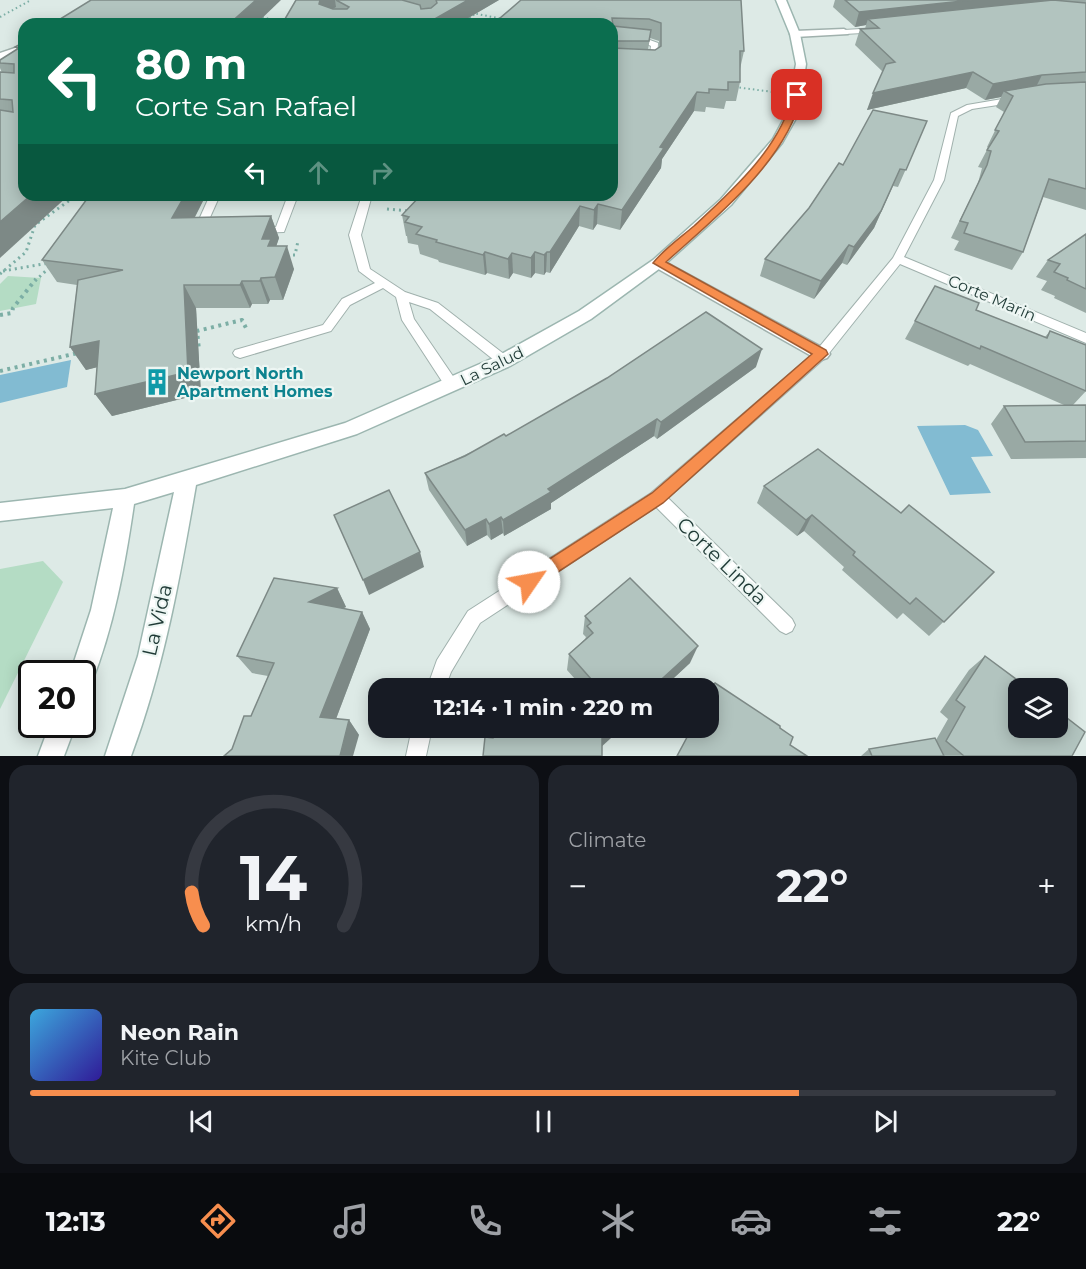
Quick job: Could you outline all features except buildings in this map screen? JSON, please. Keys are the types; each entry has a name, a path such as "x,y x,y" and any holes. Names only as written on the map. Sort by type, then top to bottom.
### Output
{"street":[{"name":"La Salud","path":"0,512 125,498 350,429 504,361 585,315 658,263 726,202 778,140 793,113 801,64 795,34 781,0"},
{"path":"795,34 844,32"},
{"path":"0,57 18,50"},
{"path":"658,263 821,354"},
{"name":"La Vida","path":"118,756 127,734 151,650 186,481"},
{"path":"88,660 107,585 125,498"},
{"path":"51,756 58,738"}],"lane":[{"path":"844,32 888,28"},
{"path":"618,39 647,41 656,45 653,64 640,65"},
{"path":"440,678 474,617 657,498 821,354 898,259 939,180 954,115 970,107 1024,99"},
{"path":"209,232 197,233 213,201"},
{"path":"244,231 280,230 291,201"},
{"path":"365,201 355,235 365,271 401,295 434,306 504,361"},
{"name":"Corte Marin","path":"898,259 1086,338"},
{"path":"240,353 327,328 346,302 384,284"},
{"path":"401,295 408,320 452,385"},
{"name":"Corte Linda","path":"657,498 786,624"},
{"path":"416,756 420,738"}],"path":[{"path":"0,17 31,0"},
{"path":"468,12 499,18"},
{"path":"469,18 476,14"},
{"path":"253,15 265,18"},
{"path":"726,86 766,92"},
{"path":"1,272 26,252 34,227 69,201"},
{"path":"362,210 414,211"},
{"path":"23,226 34,227"},
{"path":"284,255 295,255"},
{"path":"0,315 12,313 13,308 37,278 57,262 1,272"},
{"path":"192,351 199,350 194,331 242,320 254,348"},
{"path":"0,371 80,353 81,345"}],"green space":[{"path":"8,276 41,278 36,304 0,311 0,284"},
{"path":"43,561 63,582 24,660 18,660 18,673 0,709 0,569"}],"water":[{"path":"71,360 67,387 0,403 0,375"},
{"path":"965,425 978,430 993,456 971,457 991,493 950,495 917,426"}],"place":[{"name":"Newport North Apartment Homes","path":"157,382"}],"route":[{"path":"529,582 657,498 821,354 658,263 726,202 760,165 778,140 793,113 797,95"}]}
